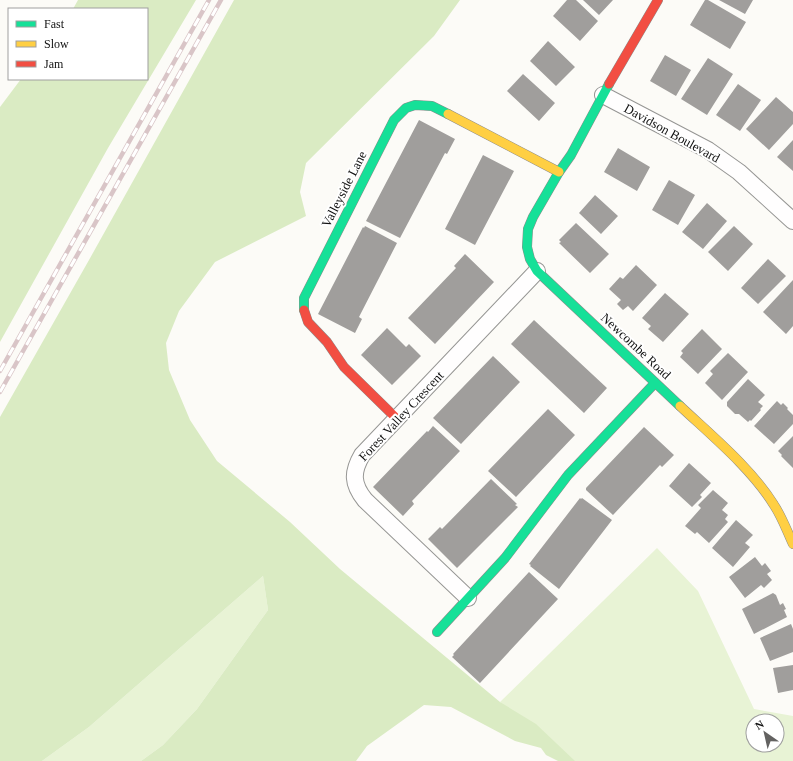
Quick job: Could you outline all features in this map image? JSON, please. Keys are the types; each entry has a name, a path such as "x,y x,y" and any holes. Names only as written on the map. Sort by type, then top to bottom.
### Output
{"street":[{"path":"603,95 658,0"},
{"name":"Newcombe Road","path":"603,95 571,156 559,172 533,217 528,229 527,247 530,258 537,271 738,461 757,481 775,506 793,544"},
{"name":"Davidson Boulevard","path":"603,95 708,150 739,172 793,221"},
{"name":"Valleyside Lane","path":"397,418 344,367 327,342 308,322 304,310 304,298 394,120 401,112 416,104 432,106 559,172"},
{"name":"Forest Valley Crescent","path":"468,598 365,500 355,484 354,474 362,455 537,271"},
{"path":"437,632 505,558 568,475 655,383"}],"green space":[{"path":"78,0 196,0 108,148 0,342 0,107 20,80 148,80 148,8 74,8"},
{"path":"234,0 460,0 434,36 306,163 300,192 306,216 215,262 179,311 166,343 169,370 190,420 217,461 290,522 340,569 500,702 536,724 575,761 558,761 546,755 541,748 515,741 451,707 424,705 367,746 356,761 141,761 163,745 197,709 268,610 263,576 89,727 42,761 0,761 0,417"},
{"path":"657,548 698,591 754,709 776,713 745,713 745,753 785,753 785,715 793,716 793,761 570,761 500,702"},
{"path":"263,576 268,610 197,709 163,745 141,761 42,761 89,727"}],"building":[{"path":"567,0 576,0 598,21 580,41 553,16"},
{"path":"583,0 613,0 599,15"},
{"path":"705,0 708,0 746,22 730,49 690,25"},
{"path":"719,0 753,0 745,14"},
{"path":"548,41 575,67 556,86 530,61"},
{"path":"665,55 691,70 676,96 650,81"},
{"path":"708,58 733,74 707,115 681,99"},
{"path":"523,74 555,103 539,121 507,91"},
{"path":"738,84 761,100 740,131 716,115"},
{"path":"776,97 793,112 793,124 769,150 746,129"},
{"path":"419,120 455,139 447,154 445,153 400,238 366,221"},
{"path":"793,140 793,171 777,157"},
{"path":"618,148 650,167 637,191 604,172"},
{"path":"483,155 514,171 475,245 445,229"},
{"path":"669,180 695,195 678,225 652,210"},
{"path":"595,195 618,216 601,234 579,213"},
{"path":"707,203 727,221 703,249 682,232"},
{"path":"576,223 609,254 590,273 559,243 561,242 559,240"},
{"path":"365,226 397,243 359,317 362,319 355,333 318,314 363,227 364,228"},
{"path":"734,226 753,244 728,271 708,252"},
{"path":"465,254 494,282 435,344 408,318 456,268 454,266"},
{"path":"768,259 786,276 758,304 741,288"},
{"path":"636,265 657,285 633,311 628,306 623,310 617,304 621,300 609,289 620,277 623,279"},
{"path":"793,280 793,326 786,334 763,312"},
{"path":"665,293 689,314 663,342 648,329 651,326 642,318"},
{"path":"534,320 607,388 584,413 511,344"},
{"path":"387,328 406,347 409,344 421,356 392,385 361,355"},
{"path":"702,329 722,349 698,374 680,357 683,353 681,351"},
{"path":"728,353 748,372 722,400 705,383 713,374 710,371"},
{"path":"493,356 520,382 461,444 433,418"},
{"path":"748,379 765,395 758,402 763,406 760,409 761,410 751,421 750,420 748,422 739,414 735,414 727,406 727,402"},
{"path":"777,401 781,405 783,403 793,415 793,424 774,444 754,426"},
{"path":"548,409 575,435 516,497 488,471"},
{"path":"433,426 460,451 412,501 414,504 403,516 373,487"},
{"path":"644,427 674,455 662,467 660,465 613,515 586,490 586,488"},
{"path":"793,436 793,468 778,451"},
{"path":"689,463 711,483 700,495 702,497 692,507 669,486"},
{"path":"491,479 517,504 515,505 518,507 457,568 428,539 440,527 442,529"},
{"path":"713,490 728,503 722,510 728,515 725,519 728,522 709,543 697,532 695,534 685,526 701,508 698,505"},
{"path":"580,498 612,520 559,589 529,564"},
{"path":"736,520 753,535 745,543 750,547 733,567 712,548"},
{"path":"755,557 762,566 765,563 771,571 767,574 772,580 764,588 761,585 745,598 729,577"},
{"path":"529,572 558,599 480,683 452,657 454,655 453,654"},
{"path":"773,593 776,595 780,605 783,603 786,609 784,610 787,617 754,634 742,609"},
{"path":"791,624 793,629 793,652 770,661 760,638"},
{"path":"793,665 793,690 778,693 773,668"}],"railway":[{"path":"0,371 209,0"},
{"path":"0,392 221,0"}],"traffic: fast":[{"path":"609,84 571,155 559,172 533,217 528,229 527,247 530,259 537,271 680,406"},
{"path":"304,310 304,298 394,120 406,108 415,105 432,106 448,114"},
{"path":"437,632 505,558 568,475 655,383"}],"traffic: slow":[{"path":"448,114 559,172"},
{"path":"680,406 743,465 765,491 782,519 793,544"}],"traffic: jam":[{"path":"609,84 658,0"},
{"path":"304,310 308,322 327,342 344,367 397,419"}]}
